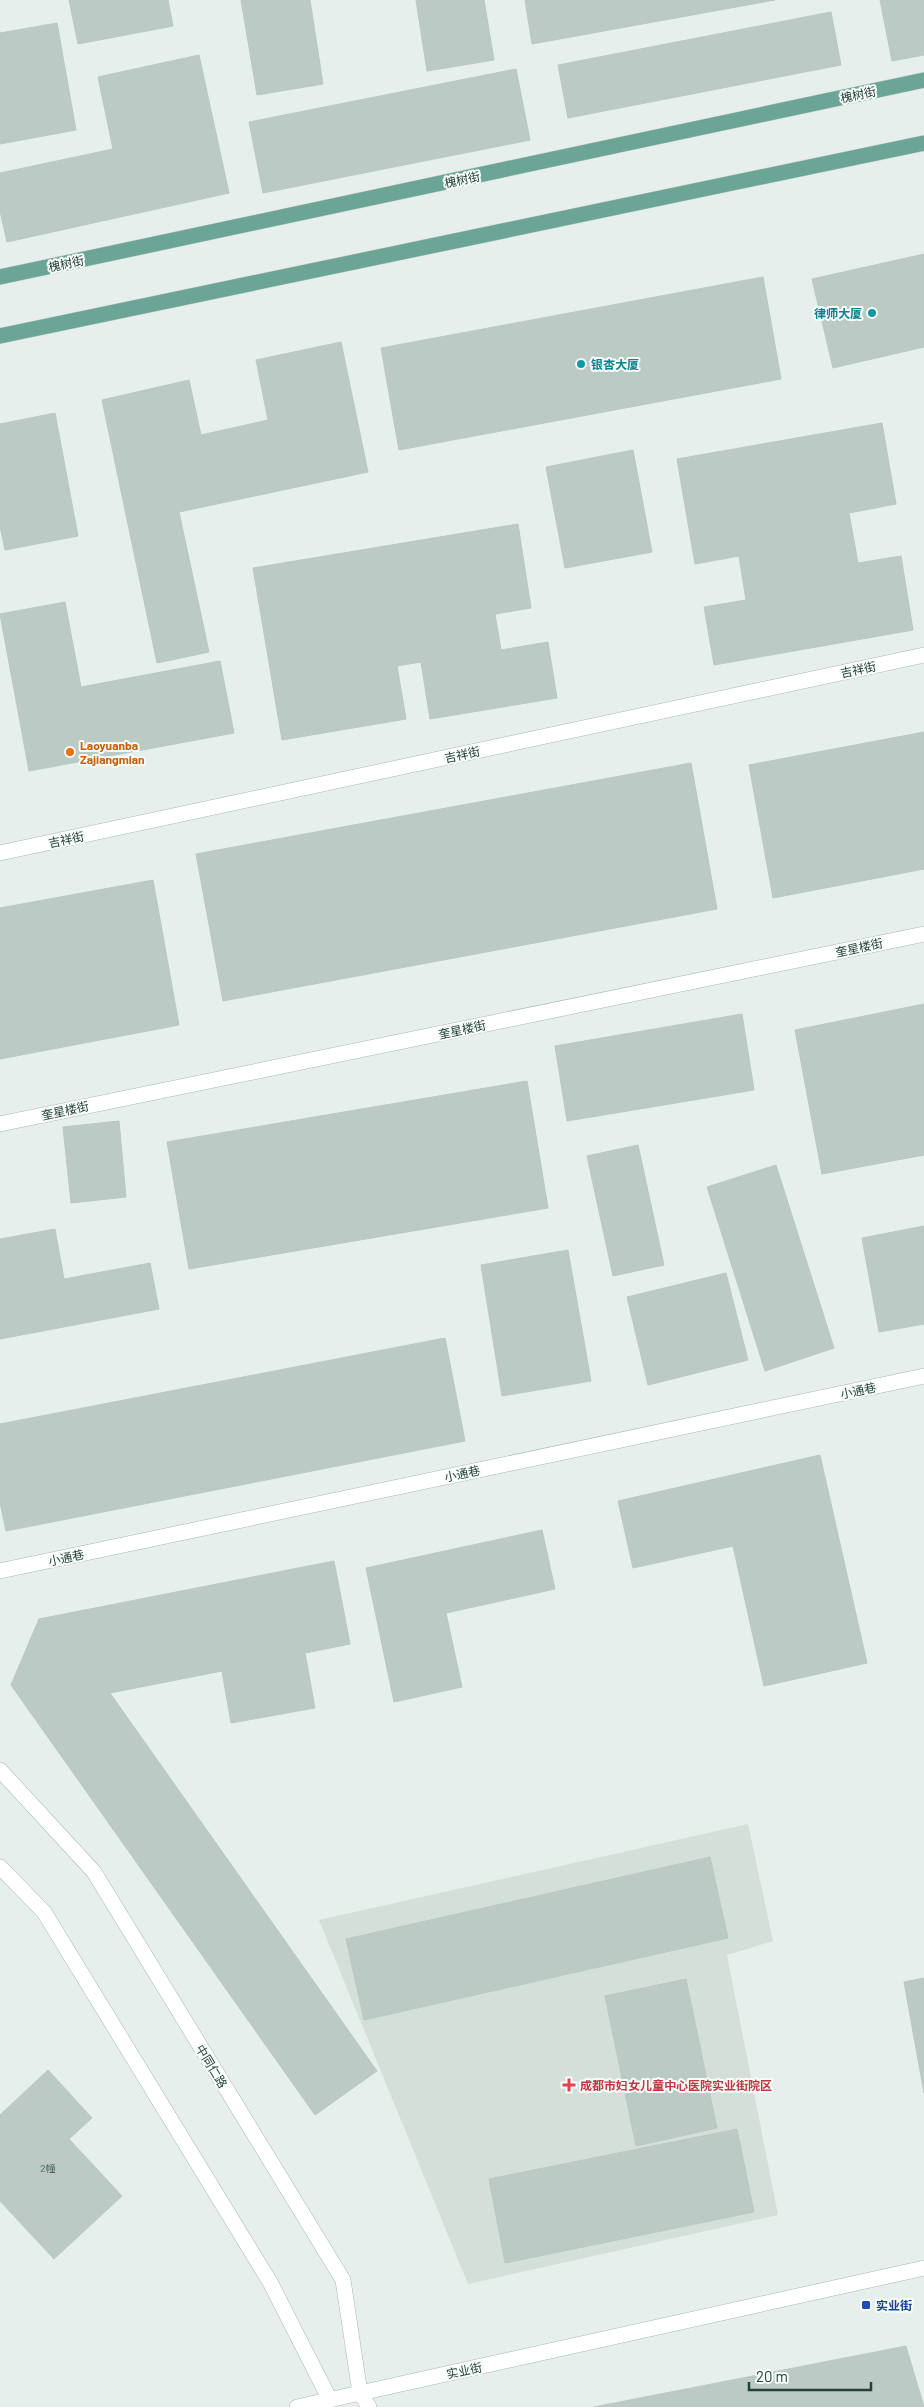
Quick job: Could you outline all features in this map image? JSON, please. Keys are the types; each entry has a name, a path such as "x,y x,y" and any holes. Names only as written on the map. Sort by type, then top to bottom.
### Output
{"main road":[{"name":"槐树街","path":"0,277 924,80"},
{"path":"0,336 924,143"}],"street":[{"name":"吉祥街","path":"0,853 924,655"},
{"name":"奎星楼街","path":"0,1124 924,934"},
{"name":"小通巷","path":"0,1571 924,1376"},
{"name":"中同仁路","path":"0,1770 94,1872 343,2280 360,2393"},
{"path":"0,1867 44,1912 270,2282 330,2400"},
{"name":"实业街","path":"297,2407 924,2268"},
{"path":"360,2393 369,2407"}],"shaded area":[{"name":"成都市妇女儿童中心医院实业街院区","path":"748,1824 773,1941 727,1955 778,2215 468,2284 319,1920"}],"building":[{"path":"69,0 168,0 173,26 78,44"},
{"path":"241,0 310,0 323,84 257,95"},
{"path":"416,0 484,0 494,60 427,71"},
{"path":"525,0 775,0 532,44"},
{"path":"880,0 924,0 924,55 892,61"},
{"path":"831,12 841,65 568,118 558,65"},
{"path":"57,23 76,130 0,144 0,33"},
{"path":"199,55 229,193 7,242 0,211 0,173 113,149 98,77"},
{"path":"516,69 530,140 263,193 249,122"},
{"name":"律师大厦","path":"924,254 924,347 833,368 812,279"},
{"name":"银杏大厦","path":"763,277 781,379 399,450 381,348"},
{"path":"341,342 368,472 179,512 209,652 157,663 102,400 189,380 201,435 268,420 256,360"},
{"path":"55,413 78,536 5,550 0,526 0,424"},
{"path":"882,423 896,504 849,513 858,563 901,556 913,630 714,665 704,607 746,600 739,556 695,564 677,459"},
{"path":"633,450 652,552 565,568 546,467"},
{"path":"518,524 531,608 495,614 501,650 548,642 557,698 430,719 421,662 397,666 406,719 282,740 253,568"},
{"path":"65,602 81,687 220,661 234,733 29,771 0,614"},
{"path":"924,732 924,869 773,898 749,765"},
{"path":"691,763 717,909 223,1001 196,854"},
{"path":"153,880 179,1025 0,1059 0,908"},
{"path":"924,1004 924,1155 822,1174 795,1030"},
{"path":"742,1014 754,1090 567,1121 555,1046"},
{"path":"527,1081 548,1208 189,1269 167,1142"},
{"path":"119,1121 126,1197 71,1203 63,1127"},
{"path":"638,1145 664,1265 613,1276 587,1156"},
{"path":"776,1165 834,1348 765,1371 707,1187"},
{"path":"924,1226 924,1324 879,1332 862,1238"},
{"path":"55,1229 64,1279 150,1263 159,1309 0,1339 0,1239"},
{"path":"568,1250 591,1381 502,1396 481,1265"},
{"path":"726,1273 748,1360 648,1385 627,1297"},
{"path":"445,1338 465,1441 6,1531 0,1502 0,1424"},
{"path":"820,1455 867,1663 764,1686 733,1546 633,1568 618,1501"},
{"path":"542,1530 555,1589 446,1613 462,1687 394,1702 366,1568"},
{"path":"334,1561 350,1644 305,1653 315,1708 231,1723 222,1671 110,1693 377,2071 315,2115 11,1685 39,1619"},
{"path":"710,1857 728,1938 364,2020 346,1939"},
{"path":"924,1978 924,2093 904,1982"},
{"path":"686,1979 717,2128 636,2146 605,1996"},
{"path":"48,2070 92,2118 69,2139 122,2196 54,2259 0,2201 0,2115"},
{"path":"737,2129 754,2212 505,2263 489,2179"},
{"path":"906,2346 924,2407 594,2407"}],"place":[{"name":"律师大厦","path":"872,313"},
{"name":"银杏大厦","path":"581,364"},
{"name":"Laoyuanba Zajiangmian","path":"70,752"},
{"name":"成都市妇女儿童中心医院实业街院区","path":"569,2085"},
{"name":"实业街","path":"866,2305"}]}
